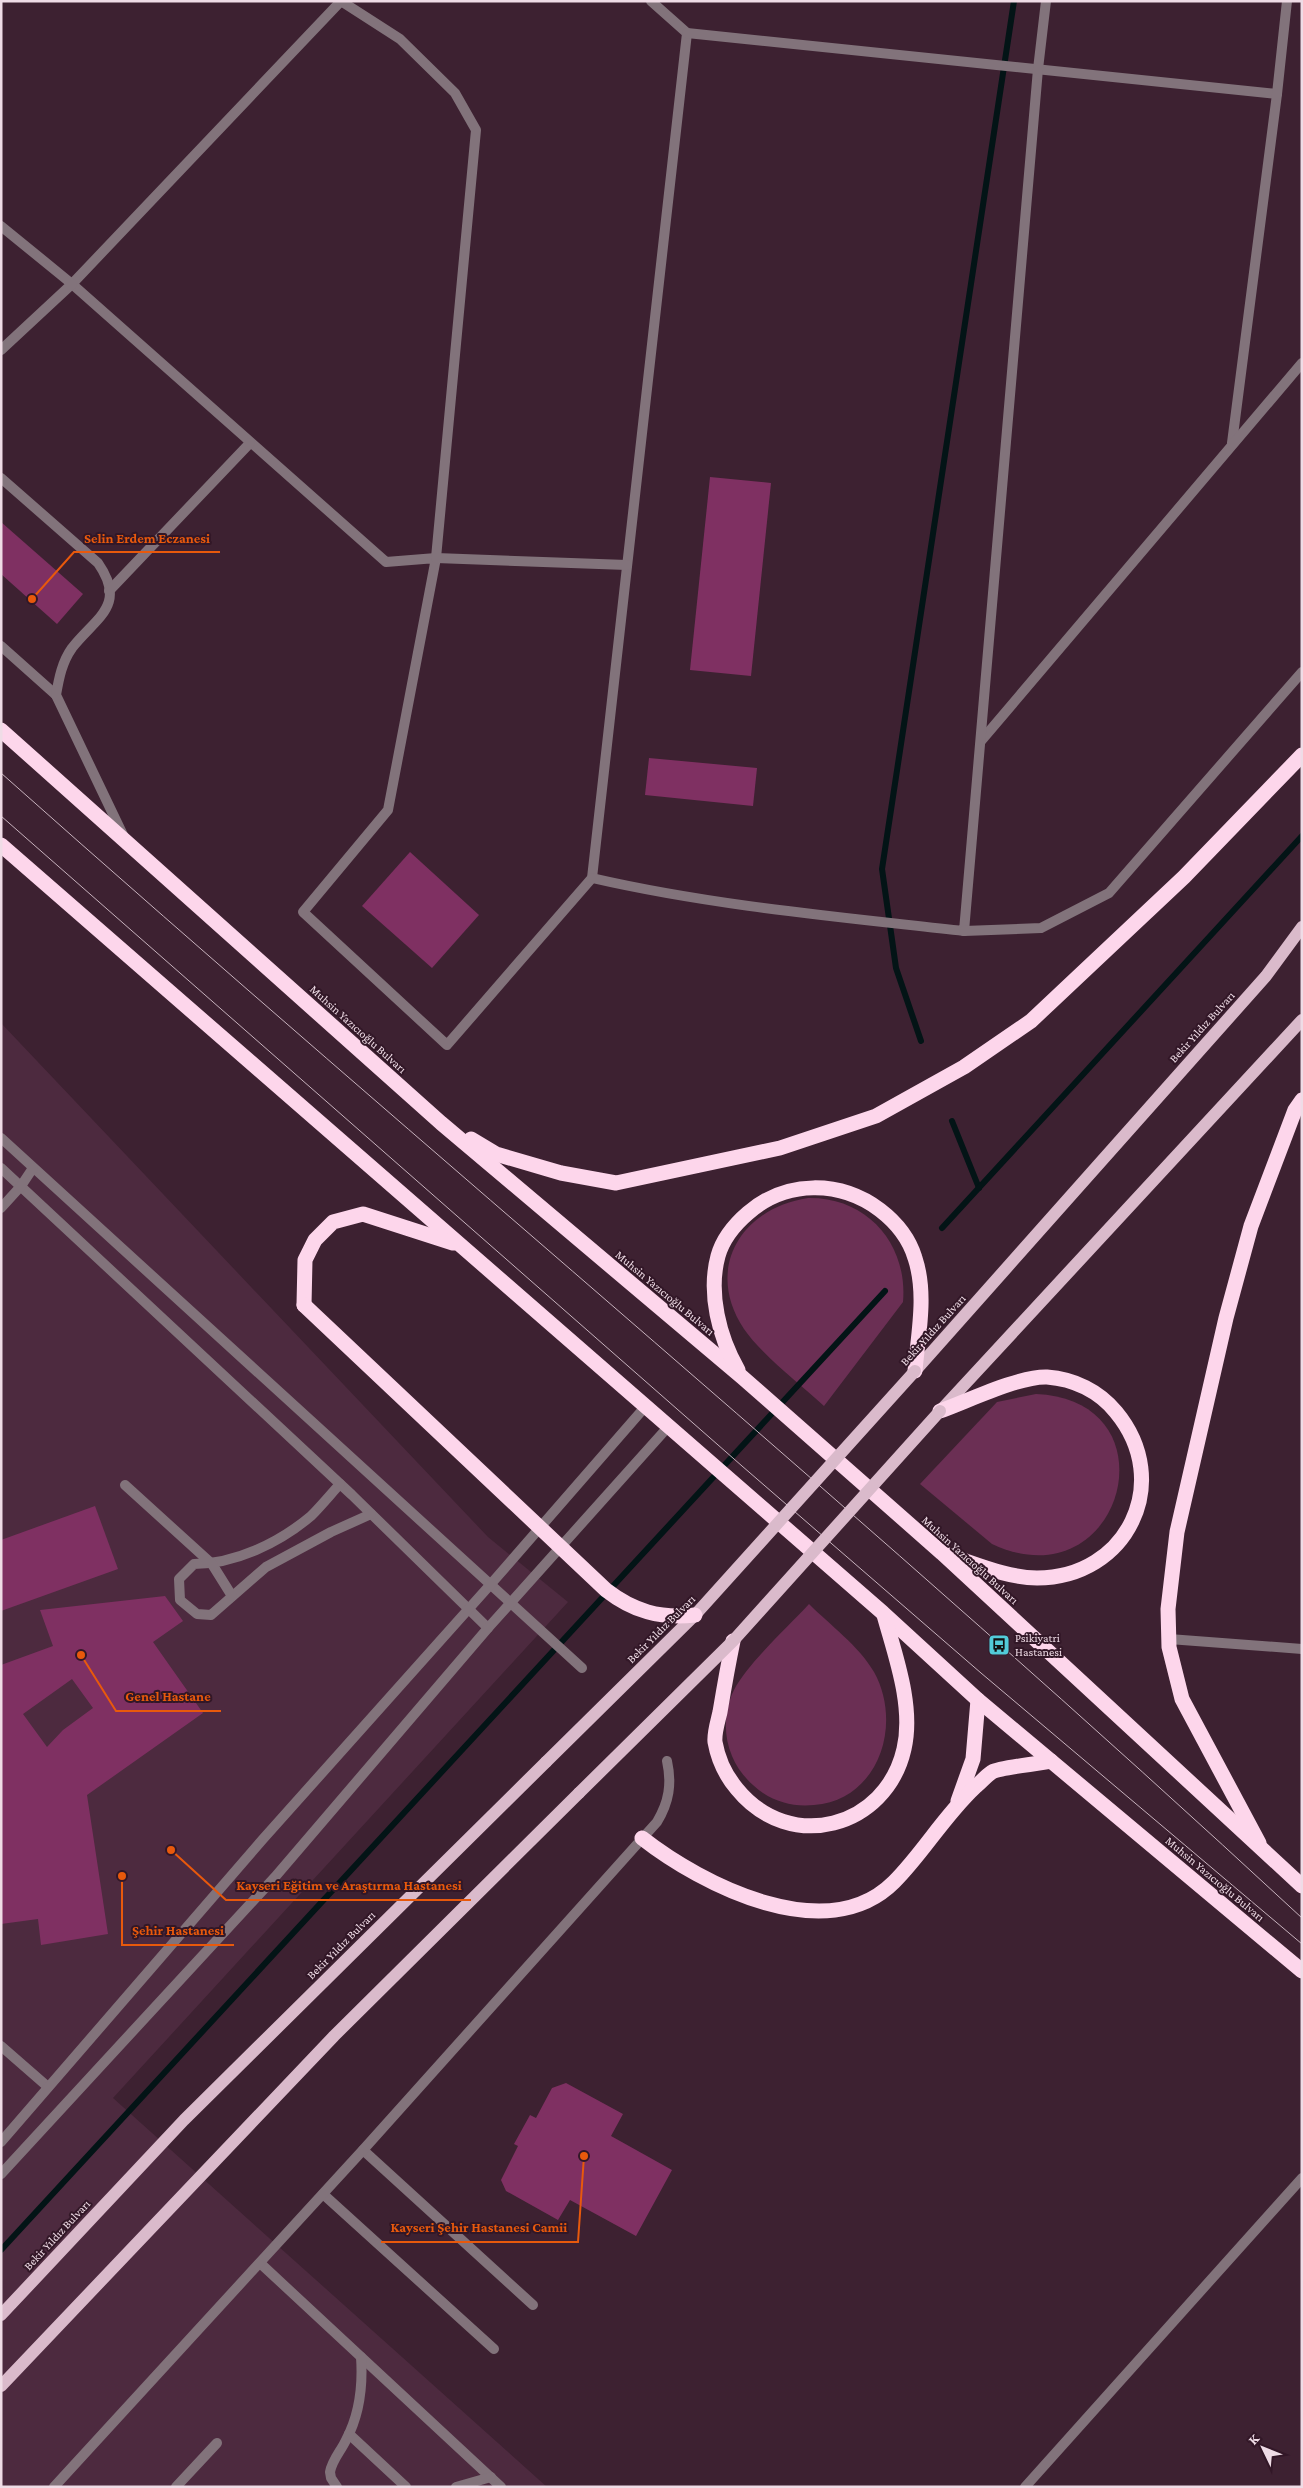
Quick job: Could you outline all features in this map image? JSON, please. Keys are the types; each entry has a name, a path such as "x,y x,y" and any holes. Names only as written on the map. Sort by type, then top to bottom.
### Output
{"highway":[{"name":"Muhsin Yazıcıoğlu Bulvarı","path":"1,730 441,1123 742,1377 942,1553 1264,1853 1302,1886"},
{"path":"441,1123 496,1154 561,1173 616,1183 780,1148 876,1116 964,1067 1031,1022 1184,877 1302,755"},
{"name":"Muhsin Yazıcıoğlu Bulvarı","path":"1,845 883,1614 978,1700 1302,1971"},
{"path":"1264,1853 1182,1699 1174,1674 1169,1639 1168,1609 1176,1532 1208,1392 1251,1226 1295,1110 1302,1100"},
{"path":"742,1377 724,1341 716,1301 716,1267 723,1242 740,1220 768,1199 787,1191 820,1188 848,1192 871,1203 895,1222 910,1244 919,1275 921,1291 914,1371"},
{"path":"460,1246 363,1214 333,1222 314,1240 305,1260 304,1305 606,1590 619,1600 649,1613 664,1616 695,1615"},
{"path":"940,1412 1030,1378 1062,1379 1090,1389 1110,1406 1134,1439 1142,1469 1141,1496 1132,1524 1115,1546 1102,1556 1072,1572 1037,1578 1019,1576 942,1553"},
{"path":"733,1641 714,1740 724,1769 742,1795 767,1816 790,1825 822,1826 846,1818 872,1802 892,1780 904,1748 906,1731 902,1677 883,1614"},
{"path":"956,1804 973,1759 978,1700"},
{"path":"642,1838 685,1869 733,1892 764,1902 829,1911 842,1910 868,1900 893,1883 956,1804 992,1771 1052,1761"}],"main road":[{"name":"Bekir Yıldız Bulvarı","path":"1,2315 184,2120 695,1615 1266,976 1302,927"},
{"path":"1,2386 334,2036 733,1641 940,1412 1302,1020"}],"street":[{"path":"1,350 72,284 341,1 400,39 455,93 476,130 436,558 388,810 303,912 447,1045 592,878 687,33"},
{"path":"651,1 687,33 1277,94"},
{"path":"964,931 1038,69 1046,1"},
{"path":"1232,444 1277,94 1287,1"},
{"path":"1,226 72,284 386,562 436,558 627,565"},
{"path":"980,742 1302,363"},
{"path":"109,591 250,443"},
{"path":"1,478 98,563 106,576 109,591 108,601 99,620 81,638 64,662 56,695"},
{"path":"1,646 56,695 127,843"},
{"path":"592,878 652,892 769,909 964,931 1041,928 1109,893 1302,672"},
{"path":"1,1138 582,1668"},
{"path":"1,1168 340,1484 488,1628"},
{"path":"1,1208 34,1168"},
{"path":"2,2141 263,1839 490,1585 645,1407"},
{"path":"1,2174 275,1877 488,1628 668,1427"},
{"path":"340,1484 310,1516 258,1550 212,1564 194,1564 179,1579 180,1600 197,1614 211,1614 266,1567 331,1532 371,1514"},
{"path":"125,1485 212,1564 232,1596"},
{"path":"1169,1639 1302,1649"},
{"path":"54,2487 363,2150 657,1822 668,1800 670,1774 668,1761"},
{"path":"1,2046 48,2087"},
{"path":"363,2150 533,2305"},
{"path":"1025,2487 1302,2178"},
{"path":"323,2194 494,2349"},
{"path":"260,2263 501,2487"},
{"path":"337,2487 331,2478 331,2466 350,2434 361,2392 361,2357"},
{"path":"350,2434 406,2487"},
{"path":"176,2487 217,2443"},
{"path":"456,2487 491,2477"}],"shaded area":[{"path":"1,1023 488,1537 568,1602 113,2098 547,2487 1,2487"},
{"path":"808,1198 830,1200 849,1206 866,1215 880,1228 891,1244 899,1262 903,1281 903,1302 824,1406 751,1339 733,1307 728,1285 729,1264 736,1245 748,1228 764,1214 784,1204"},
{"path":"1036,1394 1080,1405 1107,1429 1119,1460 1116,1494 1100,1525 1074,1547 1037,1555 992,1544 920,1484 997,1402"},
{"path":"809,1604 860,1653 874,1672 882,1692 886,1714 885,1736 879,1756 869,1774 855,1789 836,1800 814,1805 787,1804 758,1789 745,1777 735,1762 729,1748 726,1723 728,1706 740,1680 758,1657"}],"building":[{"path":"710,477 771,483 751,676 690,670"},
{"path":"1,522 83,594 57,624 1,574"},
{"path":"649,758 757,768 753,806 645,795"},
{"path":"410,852 479,915 432,968 362,906"},
{"path":"95,1506 118,1569 1,1611 1,1540"},
{"path":"165,1596 183,1621 153,1642 203,1713 87,1795 108,1934 41,1945 38,1919 1,1924 1,1665 53,1646 40,1610","holes":["72,1679 93,1708 63,1730 47,1747 23,1714"]},
{"path":"566,2083 623,2114 611,2136 672,2170 636,2236 570,2200 558,2220 506,2191 501,2180 518,2146 514,2144 530,2115 536,2118 552,2088"}],"waterway":[{"path":"921,1041 896,968 882,869 1014,1"},
{"path":"942,1228 1302,836"},
{"path":"952,1121 979,1188"},
{"path":"1,2250 885,1291"}],"tram line":[{"path":"1,773 981,1627 1302,1918"},
{"path":"1,816 742,1466 981,1673 1302,1944"}],"place":[{"name":"Selin Erdem Eczanesi","path":"32,599"},
{"name":"Psikiyatri Hastanesi","path":"999,1645"},
{"name":"Genel Hastane","path":"81,1655"},
{"name":"Kayseri Eğitim ve Araştırma Hastanesi","path":"171,1850"},
{"name":"Şehir Hastanesi","path":"122,1876"},
{"name":"Kayseri Şehir Hastanesi Camii","path":"584,2156"}]}
